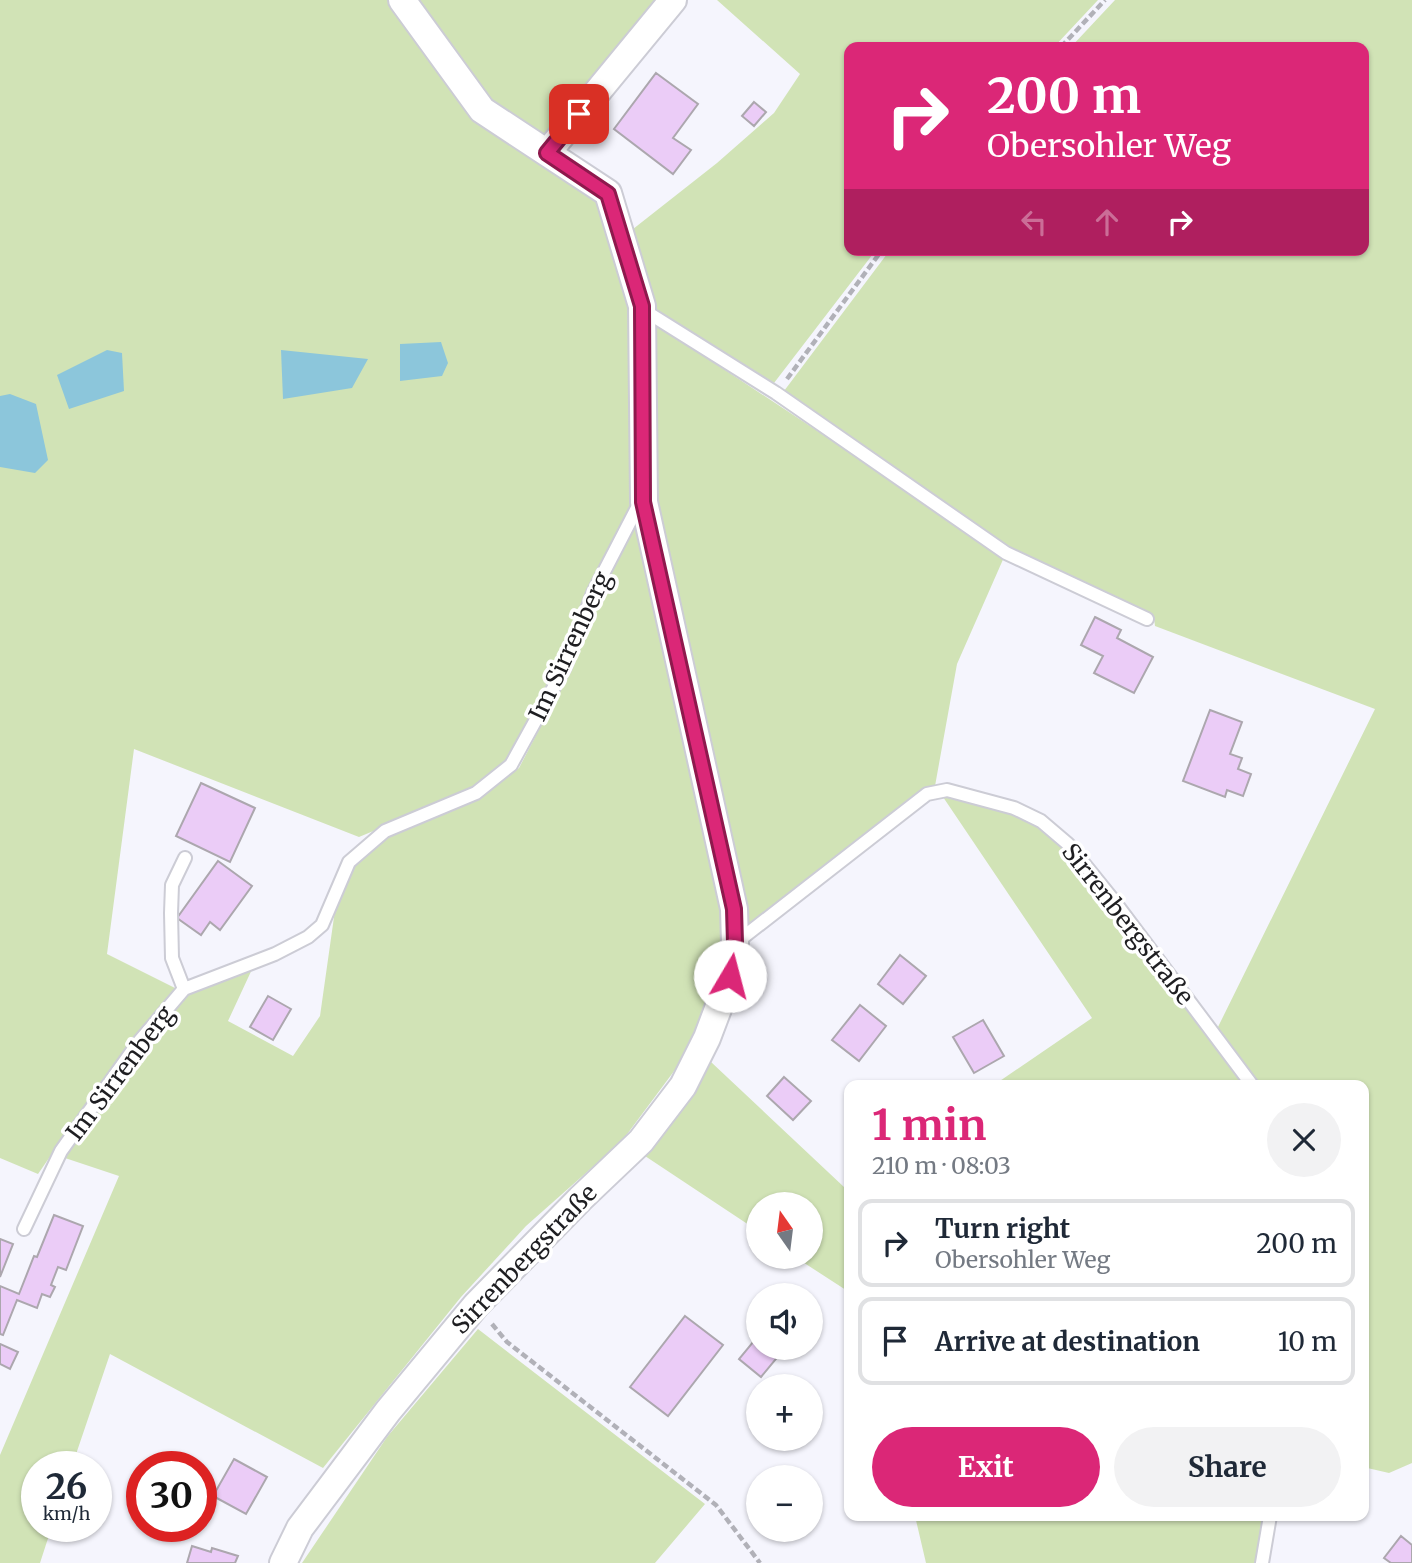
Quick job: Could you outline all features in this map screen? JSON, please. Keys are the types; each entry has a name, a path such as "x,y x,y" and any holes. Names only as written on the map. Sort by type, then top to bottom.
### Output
{"street":[{"name":"Sirrenbergstraße","path":"283,1563 300,1528 388,1410 476,1305 641,1141 683,1086 707,1038 730,976 735,943 734,909 643,502 642,308 608,194 482,110 402,0"},
{"path":"547,153 673,0"}],"lane":[{"path":"642,308 776,393 1006,553 1147,619"},
{"name":"Im Sirrenberg","path":"24,1229 61,1151 138,1043 184,989 275,954 308,937 322,925 349,862 385,831 476,793 511,765 565,667 593,593 643,502"},
{"name":"Sirrenbergstraße","path":"735,943 927,794 947,790 986,799 1041,821 1068,844 1248,1080"},
{"path":"184,989 172,958 171,913 172,885 186,858"},
{"path":"1262,1563 1269,1521"}],"path":[{"path":"1065,42 1105,0"},
{"path":"776,393 879,256"},
{"path":"476,1305 507,1342 716,1505 760,1563"}],"green space":[{"path":"0,0 398,0 478,117 607,199 634,302 634,504 560,667 506,763 474,789 359,837 134,749 107,954 177,989 116,1068 112,1067 38,1174 0,1158"},
{"path":"411,0 668,0 546,149 491,110"},
{"path":"717,0 1098,0 1059,42 844,42 844,256 871,256 774,383 648,305 628,233 717,163 774,113 800,74"},
{"path":"1115,0 1412,0 1412,1463 1389,1473 1369,1468 1369,1080 1254,1080 1217,1029 1375,709 1155,626 1154,618 1007,551 784,391 885,256 1369,256 1369,42 1076,42"},
{"path":"648,319 1005,555 957,664 935,786 924,791 743,929 651,501"},
{"path":"639,514 727,922 721,975 689,1051 622,1141 526,1226 461,1297 323,1468 110,1354 77,1451 21,1451 21,1542 47,1542 40,1563 0,1563 0,1455 119,1176 65,1158 121,1071 191,991 254,965 228,1021 293,1056 320,1016 335,910 359,857 381,840 481,795 519,768 571,668 597,594"},
{"path":"941,794 1009,811 1037,825 1065,847 1095,882 1244,1080 1001,1080 1092,1018"},
{"path":"711,1062 844,1187 844,1289 814,1269 823,1269 823,1192 746,1192 746,1223 642,1154 680,1111"},
{"path":"478,1329 705,1504 655,1563 302,1563 387,1437"},
{"path":"916,1521 1264,1521 1257,1563 926,1563"}],"water":[{"path":"441,342 448,363 442,376 400,381 400,344"},
{"path":"107,350 122,353 124,391 69,409 57,375"},
{"path":"281,350 368,359 352,388 283,399"},
{"path":"10,394 36,404 48,460 35,473 0,467 0,396"}],"building":[{"path":"656,73 698,104 673,138 691,150 673,174 614,129"},
{"path":"754,102 766,112 754,126 742,116"},
{"path":"1095,617 1121,630 1117,638 1153,657 1134,693 1094,673 1103,656 1081,645"},
{"path":"1210,710 1242,722 1230,754 1242,758 1238,769 1251,774 1243,796 1227,790 1225,797 1183,781"},
{"path":"201,783 255,808 230,862 176,836"},
{"path":"218,861 252,886 220,930 210,922 201,935 177,918"},
{"path":"900,955 926,976 903,1004 878,984"},
{"path":"268,996 291,1009 273,1040 250,1027"},
{"path":"860,1005 886,1026 859,1061 832,1040"},
{"path":"983,1020 1004,1056 974,1073 953,1037"},
{"path":"784,1077 811,1101 793,1120 767,1096"},
{"path":"54,1215 83,1226 66,1270 58,1267 51,1285 55,1287 50,1297 42,1294 37,1308 17,1300 3,1335 0,1334 0,1286 19,1294"},
{"path":"0,1239 13,1244 0,1277"},
{"path":"685,1316 723,1345 668,1416 630,1387"},
{"path":"0,1344 18,1352 10,1369 0,1364"},
{"path":"746,1351 746,1360 775,1360 763,1374 757,1374 739,1359"},
{"path":"234,1459 267,1477 246,1514 217,1498 217,1489"},
{"path":"1401,1536 1412,1545 1412,1563 1391,1563 1384,1558"},
{"path":"192,1546 211,1552 212,1548 238,1556 235,1563 187,1563"}],"route":[{"path":"579,114 547,153 608,194 642,306 643,502 660,568 734,909 735,943 730,976"}]}
